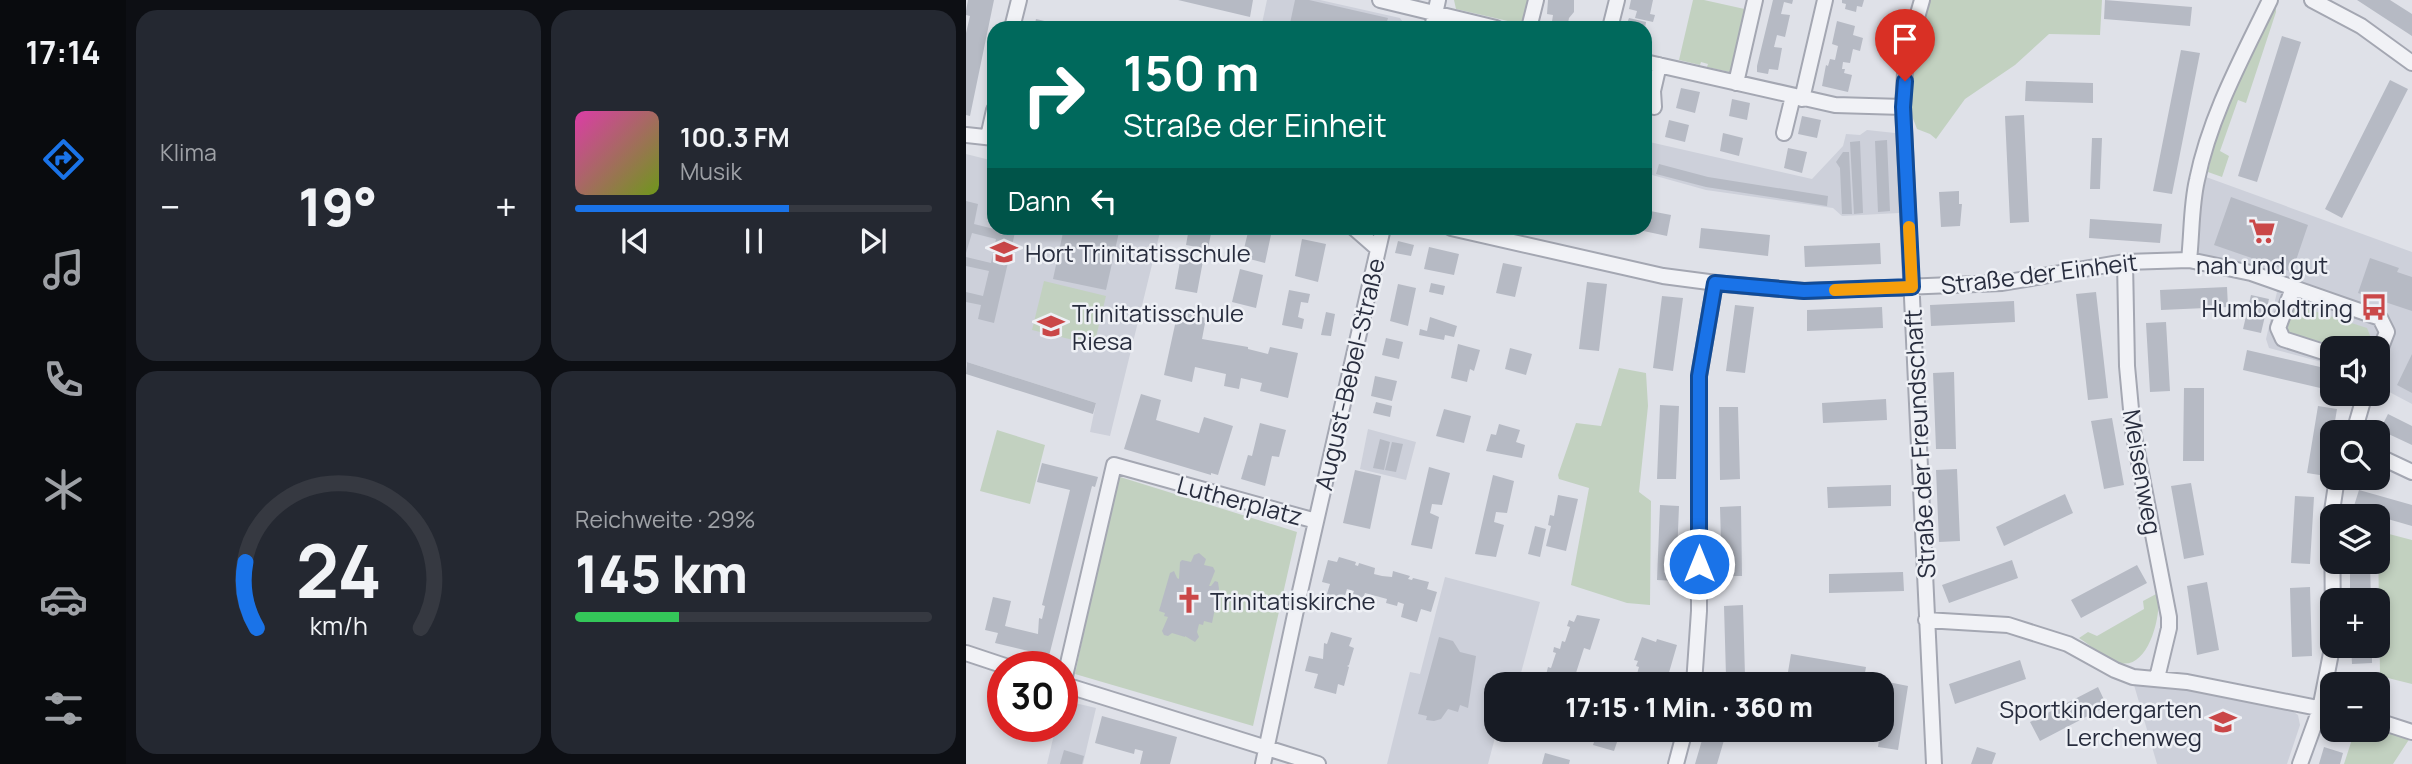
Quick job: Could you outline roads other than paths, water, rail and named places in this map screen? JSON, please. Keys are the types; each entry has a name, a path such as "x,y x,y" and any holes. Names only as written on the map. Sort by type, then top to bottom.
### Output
{"street":[{"path":"1014,21 1019,0"},
{"path":"1380,0 1466,21"},
{"path":"1531,21 1536,0"},
{"path":"1612,21 1617,0"},
{"path":"1736,83 1755,0"},
{"path":"1784,133 1798,98 1825,0"},
{"name":"Straße der Freundschaft","path":"1922,0 1906,56 1903,107 1934,764"},
{"path":"2189,260 2192,210 2202,160 2233,78 2270,0"},
{"path":"2312,0 2361,26 2412,63"},
{"path":"1654,107 1652,63 1835,105 1903,107"},
{"path":"966,135 987,137"},
{"path":"1362,235 1378,249"},
{"name":"August-Bebel-Straße","path":"1316,521 1381,235"},
{"name":"Straße der Einheit","path":"1481,235 1663,276 1804,291 2002,282 2125,262 2189,260 2251,273 2298,289"},
{"name":"Meisenweg","path":"2125,262 2127,366 2133,431 2169,618 2157,678"},
{"path":"1695,672 1699,611 1699,376 1715,283"},
{"path":"2320,351 2283,340 2278,328 2298,289 2380,318 2387,332 2385,336"},
{"path":"2390,462 2412,472"},
{"name":"Lutherplatz","path":"1071,651 1114,466 1316,521 1267,749 1078,689"},
{"path":"2333,588 2332,512 2335,490"},
{"path":"1926,620 2008,625 2068,644 2133,677 2157,678 2320,709"},
{"path":"966,653 987,660"},
{"path":"2300,764 2320,722"},
{"path":"2390,725 2412,732"},
{"path":"1676,764 1682,742"},
{"path":"1263,764 1267,749 1318,764"}],"place":[{"name":"nah und gut","path":"2262,231"},
{"name":"Hort Trinitatisschule","path":"1004,252"},
{"name":"Humboldtring","path":"2374,307"},
{"name":"Trinitatisschule Riesa","path":"1051,326"},
{"name":"Trinitatiskirche","path":"1189,600"},
{"name":"Sportkindergarten Lerchenweg","path":"2223,722"}]}
